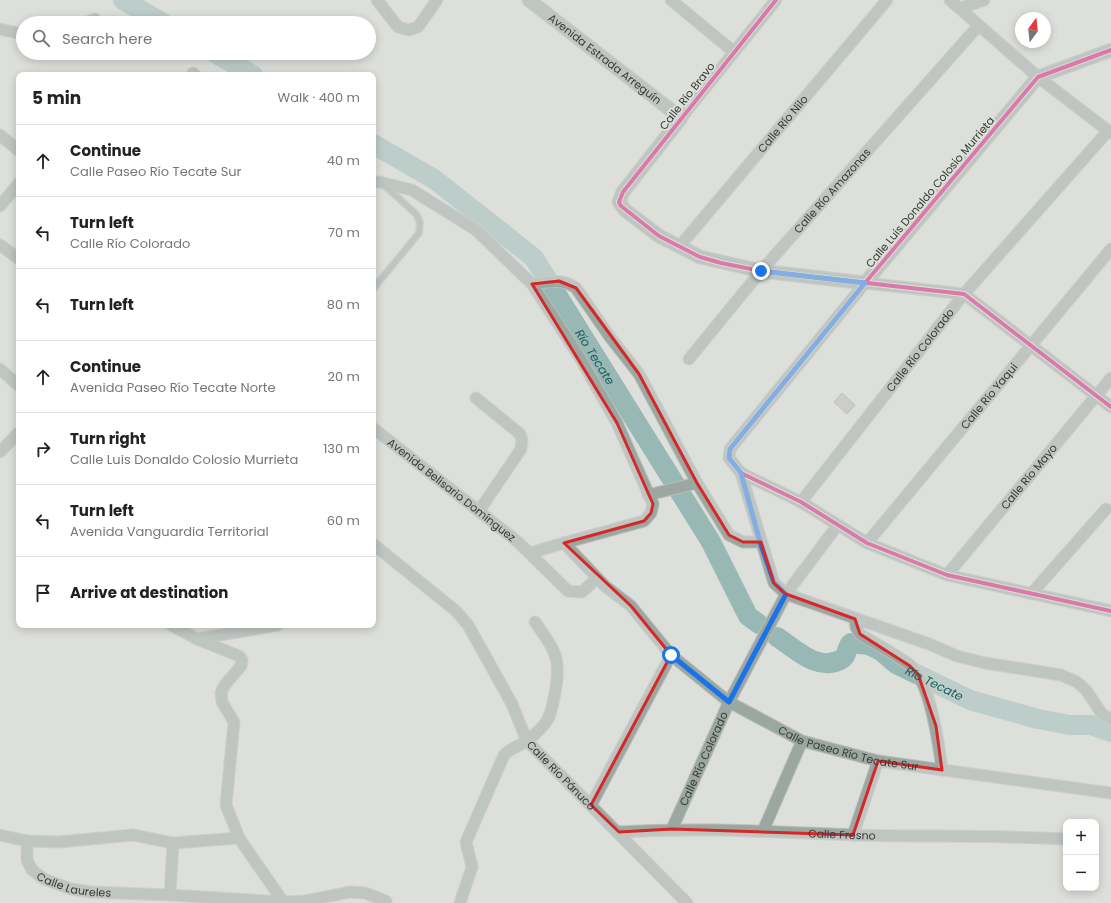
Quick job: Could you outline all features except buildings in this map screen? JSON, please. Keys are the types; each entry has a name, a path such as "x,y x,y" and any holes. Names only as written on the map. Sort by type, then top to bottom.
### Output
{"street":[{"path":"377,0 398,26 409,30 418,27 437,0"},
{"name":"Avenida Estrada Arreguín","path":"529,0 682,118"},
{"path":"670,0 734,52"},
{"name":"Calle Río Bravo","path":"679,247 658,236 621,206 619,202 623,192 776,0"},
{"name":"Calle Río Nilo","path":"679,247 887,0"},
{"path":"950,0 961,8 1038,77 1109,132"},
{"path":"961,8 984,0"},
{"name":"Calle Río Amazonas","path":"689,358 761,271 979,25"},
{"path":"0,29 16,32"},
{"path":"1038,77 1111,50"},
{"name":"Calle Luis Donaldo Colosio Murrieta","path":"741,473 729,458 730,449 865,283 1038,77"},
{"name":"Calle Río Colorado","path":"801,502 964,294 1109,132"},
{"path":"0,135 16,148"},
{"path":"377,182 412,190 476,230 532,284 580,358 617,423 653,504 651,513 644,521 530,553"},
{"path":"0,206 16,187"},
{"path":"0,245 16,259"},
{"path":"679,247 700,257 761,271 964,294 1030,347 1097,395 1111,407"},
{"name":"Calle Río Yaqui","path":"867,543 1111,249"},
{"path":"532,284 560,281 569,283 576,288 610,337 639,374 697,483 729,535 743,542 760,542"},
{"path":"0,369 16,383"},
{"name":"Calle Río Mayo","path":"947,575 1111,378"},
{"path":"476,398 520,434 522,440 522,449 479,511"},
{"name":"Avenida Belisario Domínguez","path":"376,430 530,553 568,591 582,592 597,578"},
{"path":"0,452 16,435"},
{"path":"741,473 801,502 837,526 867,543 947,575 1111,610"},
{"path":"741,473 760,542 774,582 786,594 929,644 957,656 985,663 1061,675 1077,682 1086,690 1102,714 1111,719"},
{"path":"648,495 697,483"},
{"path":"1031,594 1106,509"},
{"name":"Calle Río Colorado","path":"672,829 729,702 786,594 837,526"},
{"name":"Calle Paseo Río Tecate Sur","path":"564,543 597,578 631,606 671,655 729,702 802,741 878,761 1111,793"},
{"name":"Calle Río Pánuco","path":"376,546 456,611 468,625 512,704 527,741 619,832 687,903"},
{"path":"855,619 856,627 860,634 910,666 918,674 936,726 942,770"},
{"path":"460,903 472,867 466,842 504,755 511,748 527,741 544,725 551,711 558,679 558,663 554,648 535,622"},
{"path":"177,628 197,639 239,656 242,660 241,666 224,686 221,693 222,702 234,722 226,805 239,838 284,902"},
{"path":"197,639 261,628"},
{"path":"591,805 671,655"},
{"path":"763,831 802,741"},
{"path":"853,835 878,761"},
{"name":"Calle Fresno","path":"619,832 672,829 853,835 1017,836 1063,839"},
{"path":"0,835 27,841 58,842 133,835 173,843 239,838"},
{"name":"Calle Laureles","path":"27,841 27,860 32,870 44,878 71,889 91,892 284,902 305,901 350,892 365,893 386,901"},
{"path":"170,895 173,843"}],"lane":[{"path":"376,287 419,233 420,223 417,215 377,182"}],"highlighted area":[{"path":"559,281 576,288 639,374 697,483 729,535 743,542 761,542 774,583 786,594 855,619 860,634 910,666 918,674 936,726 942,770 878,761 853,835 672,829 619,832 591,805 671,655 631,606 564,543 644,521 651,513 653,504 617,423 532,284"}],"waterway":[{"name":"Río Tecate","path":"123,0 151,16"},
{"name":"Río Tecate","path":"227,60 248,72"},
{"name":"Río Tecate","path":"376,146 434,179 534,258 711,542 748,616 759,624"},
{"name":"Río Tecate","path":"777,637 808,658 824,663 833,663 844,658 851,643 869,645 881,651 896,664 970,700 1038,719 1070,725 1091,725 1111,732"}],"cycle path":[{"path":"776,0 623,192 619,202 621,206 659,236 700,257 721,263 761,271 964,294 1111,407"},
{"path":"1111,50 1038,77 865,283 730,449 729,458 741,473 801,502 867,543 947,575 1111,611"}],"route":[{"path":"671,655 729,702 757,648 774,620 786,594 774,582 760,542 741,473 729,458 728,453 865,283 761,271"}]}
